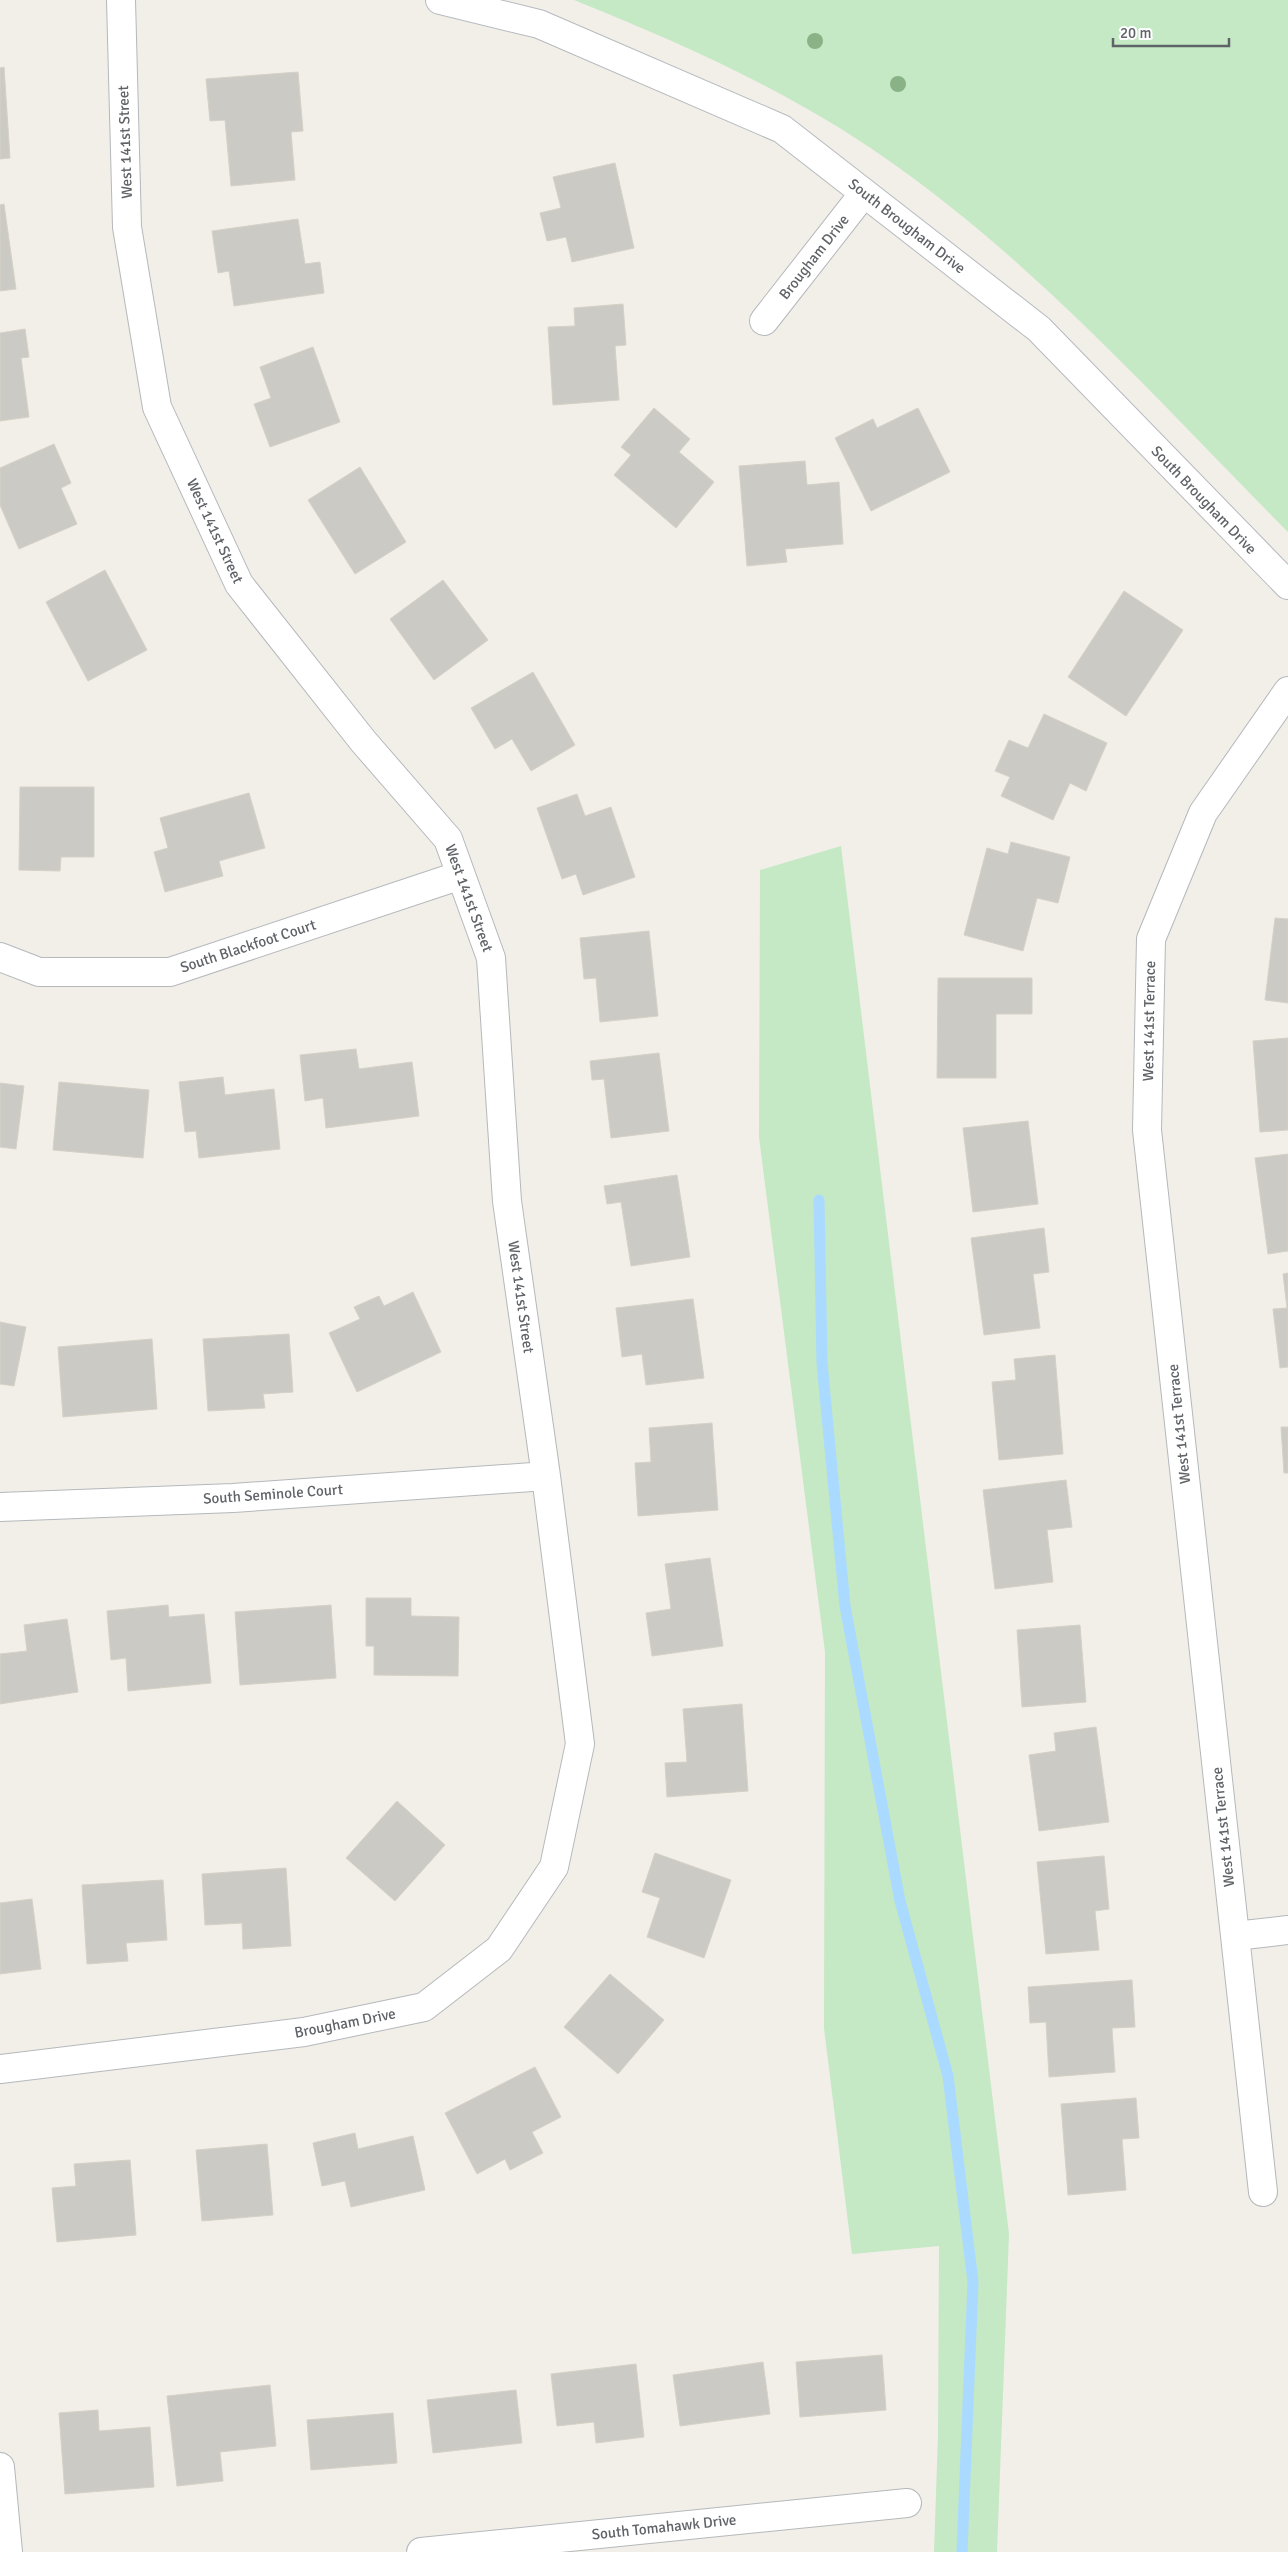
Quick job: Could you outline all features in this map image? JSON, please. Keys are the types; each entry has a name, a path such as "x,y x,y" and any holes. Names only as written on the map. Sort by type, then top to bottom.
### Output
{"street":[{"name":"West 141st Street","path":"121,0 127,227 157,407 239,584 363,741 448,839 491,958 507,1201 546,1476 580,1744 570,1794"},
{"name":"South Brougham Drive","path":"440,0 539,24 782,129 1039,329 1288,585"},
{"name":"Brougham Drive","path":"764,321 864,193"},
{"name":"West 141st Terrace","path":"1263,2192 1147,1130 1150,939 1202,814 1288,691"},
{"name":"South Blackfoot Court","path":"0,957 39,972 170,972 461,875"},
{"name":"South Seminole Court","path":"0,1507 232,1498 546,1476"},
{"name":"Brougham Drive","path":"0,2070 304,2032 424,2007 499,1949 554,1867 570,1794"},
{"path":"1235,1936 1288,1930"},
{"path":"0,2467 8,2552"},
{"name":"South Tomahawk Drive","path":"421,2552 907,2502"}],"green space":[{"path":"574,0 1288,0 1288,532 1145,385 1047,290 996,244 888,160 814,112 736,71 656,34"},
{"path":"841,846 1009,2234 997,2552 934,2552 938,2436 939,2246 852,2254 824,2028 825,1652 759,1137 760,870"}],"building":[{"path":"4,67 10,158 0,159 0,68"},
{"path":"298,72 303,131 291,132 295,180 231,186 225,120 210,121 206,79"},
{"path":"615,163 634,248 572,262 566,237 547,241 540,213 561,208 553,177"},
{"path":"4,204 16,289 0,291 0,205"},
{"path":"298,219 305,264 320,262 324,293 234,306 229,271 218,273 212,231"},
{"path":"623,304 626,345 615,346 619,400 553,405 548,327 575,326 574,308"},
{"path":"25,329 29,357 21,358 29,417 0,421 0,333"},
{"path":"313,347 340,422 270,447 254,404 271,398 260,367"},
{"path":"654,408 690,439 679,452 714,482 676,528 614,475 631,455 621,447"},
{"path":"918,408 950,472 871,511 835,438 873,419 877,428"},
{"path":"54,444 71,483 61,488 77,524 19,549 0,505 0,468"},
{"path":"805,461 807,485 839,482 843,544 785,549 787,562 747,566 739,466"},
{"path":"360,467 406,542 355,574 308,500"},
{"path":"105,570 147,650 88,681 46,602"},
{"path":"443,580 488,640 434,680 390,619"},
{"path":"1124,591 1183,630 1126,716 1068,677"},
{"path":"533,672 575,745 531,771 512,739 495,749 471,708"},
{"path":"1044,714 1107,743 1086,791 1070,783 1053,820 1001,796 1010,777 995,771 1009,740 1028,748"},
{"path":"20,787 94,787 94,857 61,857 60,871 19,870"},
{"path":"249,793 265,848 219,861 223,876 165,892 154,852 168,848 160,818"},
{"path":"577,794 585,816 611,807 635,877 583,895 576,874 562,879 537,808"},
{"path":"1011,842 1070,857 1058,903 1037,898 1023,951 964,935 987,848 1008,854"},
{"path":"1275,918 1288,919 1288,1003 1265,1000"},
{"path":"649,931 658,1016 600,1022 596,978 584,979 580,938"},
{"path":"938,978 1032,978 1032,1014 996,1014 996,1078 937,1078"},
{"path":"1288,1038 1288,1130 1260,1132 1253,1041"},
{"path":"356,1049 359,1069 412,1062 419,1116 326,1128 323,1098 305,1101 300,1055"},
{"path":"659,1053 669,1131 611,1138 604,1079 592,1080 590,1061"},
{"path":"223,1077 225,1095 274,1089 280,1149 199,1158 196,1131 185,1132 179,1082"},
{"path":"59,1082 149,1090 143,1158 53,1150"},
{"path":"0,1083 24,1086 16,1149 0,1147"},
{"path":"1028,1121 1038,1204 973,1212 963,1128"},
{"path":"1288,1154 1288,1251 1268,1254 1255,1158"},
{"path":"677,1175 690,1257 631,1266 621,1202 607,1204 604,1186"},
{"path":"1044,1228 1049,1272 1033,1274 1040,1328 984,1335 971,1238"},
{"path":"1288,1273 1288,1367 1280,1368 1273,1309 1287,1308 1283,1274"},
{"path":"413,1292 441,1352 357,1392 329,1333 360,1319 354,1307 379,1296 384,1306"},
{"path":"693,1299 704,1378 646,1385 642,1354 622,1357 616,1308"},
{"path":"0,1322 26,1327 14,1386 0,1384"},
{"path":"289,1334 293,1392 263,1394 265,1408 208,1411 203,1339"},
{"path":"152,1339 157,1409 63,1417 58,1347"},
{"path":"1055,1355 1063,1454 999,1460 992,1382 1016,1380 1014,1359"},
{"path":"712,1423 718,1510 638,1516 635,1463 651,1462 649,1428"},
{"path":"1281,1427 1288,1427 1288,1473 1284,1473"},
{"path":"1066,1480 1072,1527 1047,1530 1053,1582 995,1589 983,1490"},
{"path":"710,1558 723,1646 652,1656 646,1613 671,1609 665,1564"},
{"path":"366,1598 411,1598 411,1616 459,1617 458,1676 374,1675 374,1646 366,1646"},
{"path":"168,1605 169,1617 204,1614 211,1683 128,1691 126,1658 111,1660 107,1611"},
{"path":"331,1605 336,1678 240,1685 235,1612"},
{"path":"67,1619 78,1692 0,1704 0,1654 27,1651 24,1625"},
{"path":"1080,1625 1086,1702 1022,1707 1017,1630"},
{"path":"742,1704 748,1791 667,1797 665,1763 687,1762 683,1709"},
{"path":"1096,1727 1109,1822 1039,1831 1029,1755 1056,1751 1054,1733"},
{"path":"397,1801 445,1845 395,1901 346,1858"},
{"path":"655,1853 731,1880 704,1958 647,1937 660,1898 642,1892"},
{"path":"1104,1856 1109,1909 1095,1911 1099,1950 1046,1954 1037,1862"},
{"path":"286,1868 291,1946 243,1949 242,1923 205,1925 202,1874"},
{"path":"163,1880 167,1940 126,1943 128,1961 87,1964 82,1885"},
{"path":"32,1899 41,1969 0,1974 0,1903"},
{"path":"610,1974 664,2020 618,2074 564,2027"},
{"path":"1132,1980 1135,2027 1112,2028 1115,2072 1049,2077 1046,2022 1030,2023 1028,1987"},
{"path":"535,2067 561,2117 532,2132 543,2153 510,2170 505,2159 477,2174 445,2113"},
{"path":"1136,2098 1139,2138 1122,2139 1126,2190 1068,2195 1061,2104"},
{"path":"355,2133 358,2149 413,2136 425,2190 351,2207 345,2181 322,2186 313,2143"},
{"path":"267,2144 273,2215 202,2221 196,2150"},
{"path":"130,2160 136,2235 57,2242 52,2188 76,2186 74,2164"},
{"path":"882,2355 886,2410 800,2417 796,2362"},
{"path":"763,2362 770,2414 680,2426 673,2375"},
{"path":"636,2364 644,2437 596,2443 594,2422 557,2426 551,2374"},
{"path":"270,2385 276,2446 220,2452 223,2481 177,2486 167,2396"},
{"path":"516,2390 522,2443 433,2453 427,2400"},
{"path":"98,2410 99,2431 150,2427 154,2487 65,2494 59,2413"},
{"path":"393,2413 397,2463 311,2470 307,2420"}],"waterway":[{"path":"819,1200 822,1363 845,1606 900,1901 948,2076 973,2282 962,2552"}]}
